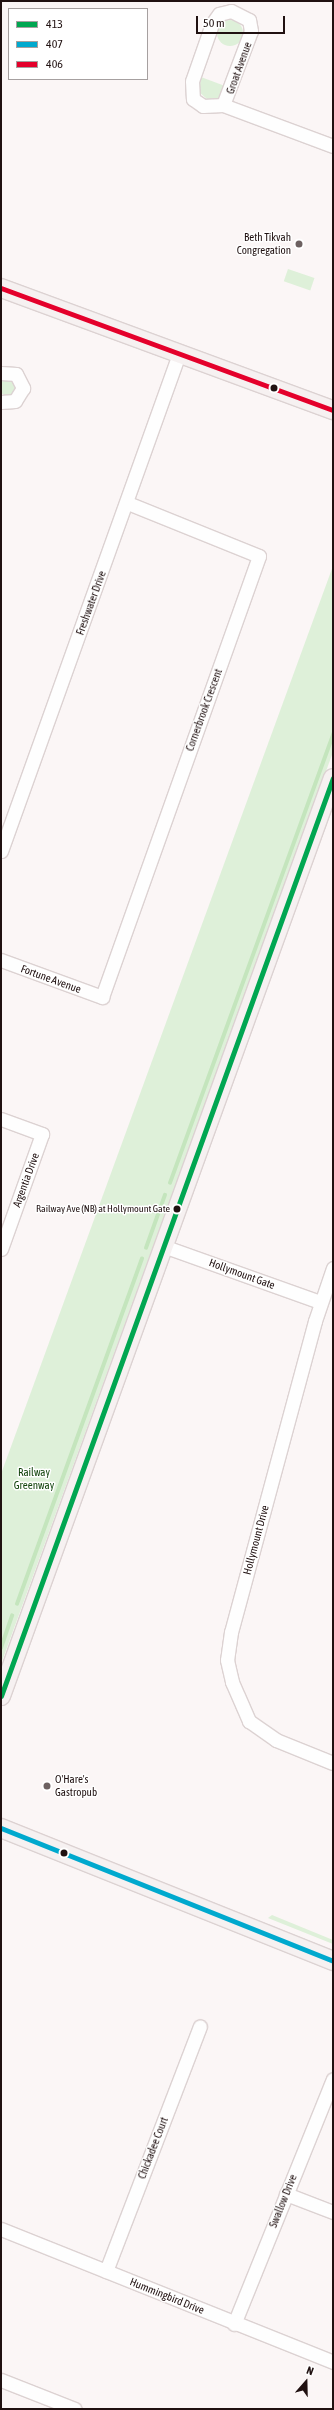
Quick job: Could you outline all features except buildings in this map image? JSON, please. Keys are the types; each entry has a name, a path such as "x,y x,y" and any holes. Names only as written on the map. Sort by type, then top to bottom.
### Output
{"main road":[{"path":"1,288 333,410"},
{"path":"1,1696 333,778"},
{"path":"1,1828 333,1961"}],"street":[{"name":"Groat Avenue","path":"223,105 251,31 248,20 231,11 215,18 190,88 193,99 203,106 223,105 333,146"},
{"name":"Freshwater Drive","path":"1,851 128,503 179,354"},
{"path":"1,372 16,374 23,388 15,401 1,402"},
{"name":"Cornerbrook Crescent","path":"102,997 259,556 128,503"},
{"name":"Fortune Avenue","path":"1,960 102,997"},
{"name":"Argentia Drive","path":"1,1119 42,1134 1,1249"},
{"name":"Hollymount Gate","path":"163,1246 320,1302"},
{"name":"Hollymount Drive","path":"333,1268 320,1302 231,1632 228,1660 234,1688 249,1721 276,1740 333,1763"},
{"name":"Chickadee Court","path":"106,2271 200,2026"},
{"name":"Swallow Drive","path":"234,2324 333,2079"},
{"path":"286,2194 333,2212"},
{"name":"Hummingbird Drive","path":"1,2229 234,2324 333,2362"},
{"path":"1,2380 74,2409"}],"green space":[{"path":"230,20 239,24 243,33 239,42 230,46 221,42 217,33 221,24"},
{"path":"201,77 225,86 218,98 207,99 199,92"},
{"path":"288,269 314,278 310,290 284,281"},
{"path":"8,378 14,381 17,387 14,393 8,396 2,393 -1,387 2,381"},
{"name":"Railway Greenway","path":"333,566 333,752 1,1664 1,1474"},
{"path":"272,1915 333,1940 333,1944 268,1918"}],"waterway":[{"path":"170,1183 333,734"},
{"path":"146,1248 165,1195"},
{"path":"17,1604 142,1259"},
{"path":"1,1648 12,1616"}],"transit line":[{"name":"406","path":"1,288 333,410"},
{"name":"413","path":"1,1696 333,778"},
{"name":"407","path":"1,1828 333,1961"}],"place":[{"name":"Beth Tikvah Congregation","path":"299,244"},
{"name":"Railway Ave (NB) at Hollymount Gate","path":"177,1209"},
{"name":"O'Hare's Gastropub","path":"47,1786"}]}
